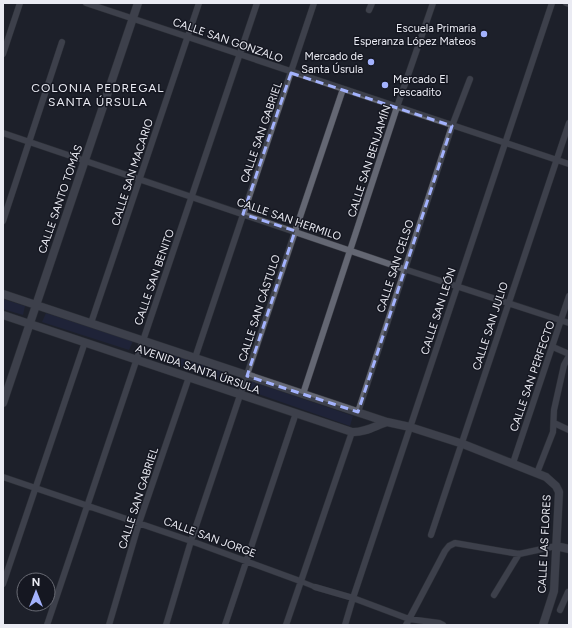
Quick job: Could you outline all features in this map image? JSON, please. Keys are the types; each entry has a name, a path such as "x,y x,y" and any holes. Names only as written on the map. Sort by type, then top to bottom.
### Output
{"street":[{"path":"3,54 20,3"},
{"name":"CALLE SAN GONZALO","path":"86,3 505,144 569,164"},
{"name":"CALLE SANTO TOMÁS","path":"3,403 138,3"},
{"name":"CALLE SAN MACARIO","path":"91,324 199,3"},
{"name":"CALLE SAN BENITO","path":"47,625 257,3"},
{"name":"CALLE SAN GABRIEL","path":"195,358 314,3"},
{"path":"369,10 372,3"},
{"name":"CALLE SAN BENJAMÍN","path":"302,394 433,3"},
{"name":"CALLE SAN LEÓN","path":"345,625 552,3"},
{"path":"3,221 62,42"},
{"name":"CALLE SAN CELSO","path":"358,412 452,126 470,79"},
{"name":"CALLE SAN CÁSTULO","path":"166,625 191,541 343,89"},
{"name":"CALLE SAN JULIO","path":"431,535 463,444 508,303 569,123"},
{"name":"CALLE SAN HERMILO","path":"3,133 404,269 569,323"},
{"name":"AVENIDA SANTA ÚRSULA","path":"3,294 387,422 410,427 463,444 537,473"},
{"name":"CALLE SAN PERFECTO","path":"513,463 569,296"},
{"name":"AVENIDA SANTA ÚRSULA","path":"3,315 352,432"},
{"path":"3,584 85,342"},
{"path":"537,473 553,432 554,410 564,366 569,355 553,347"},
{"name":"CALLE SAN GABRIEL","path":"109,625 139,523 189,377"},
{"path":"225,625 296,413"},
{"path":"286,625 352,432 366,430 387,422"},
{"path":"554,423 569,430"},
{"name":"CALLE LAS FLORES","path":"537,473 552,482 559,492 554,592 543,625"},
{"name":"CALLE SAN JORGE","path":"3,477 191,541 315,587 353,598 408,622 439,623 444,625"},
{"path":"408,622 449,546 456,543 519,554 556,546 569,549"},
{"path":"494,596 519,554"},
{"path":"560,610 568,592 569,593"}],"highlighted area":[{"path":"291,73 452,126 358,412 247,376 295,231 243,214"}],"shaded area":[{"path":"3,299 25,306 23,315 3,309"},
{"path":"46,313 133,341 129,350 42,322"},
{"path":"149,346 230,374 227,383 147,355"},
{"path":"250,381 353,416 350,426 247,390"}],"place":[{"name":"Escuela Primaria Esperanza López Mateos","path":"484,34"},
{"name":"Mercado de Santa Úsrula","path":"371,62"},
{"name":"Mercado El Pescadito","path":"385,85"}],"district":[{"name":"COLONIA PEDREGAL SANTA ÚRSULA","path":"98,95"}]}
